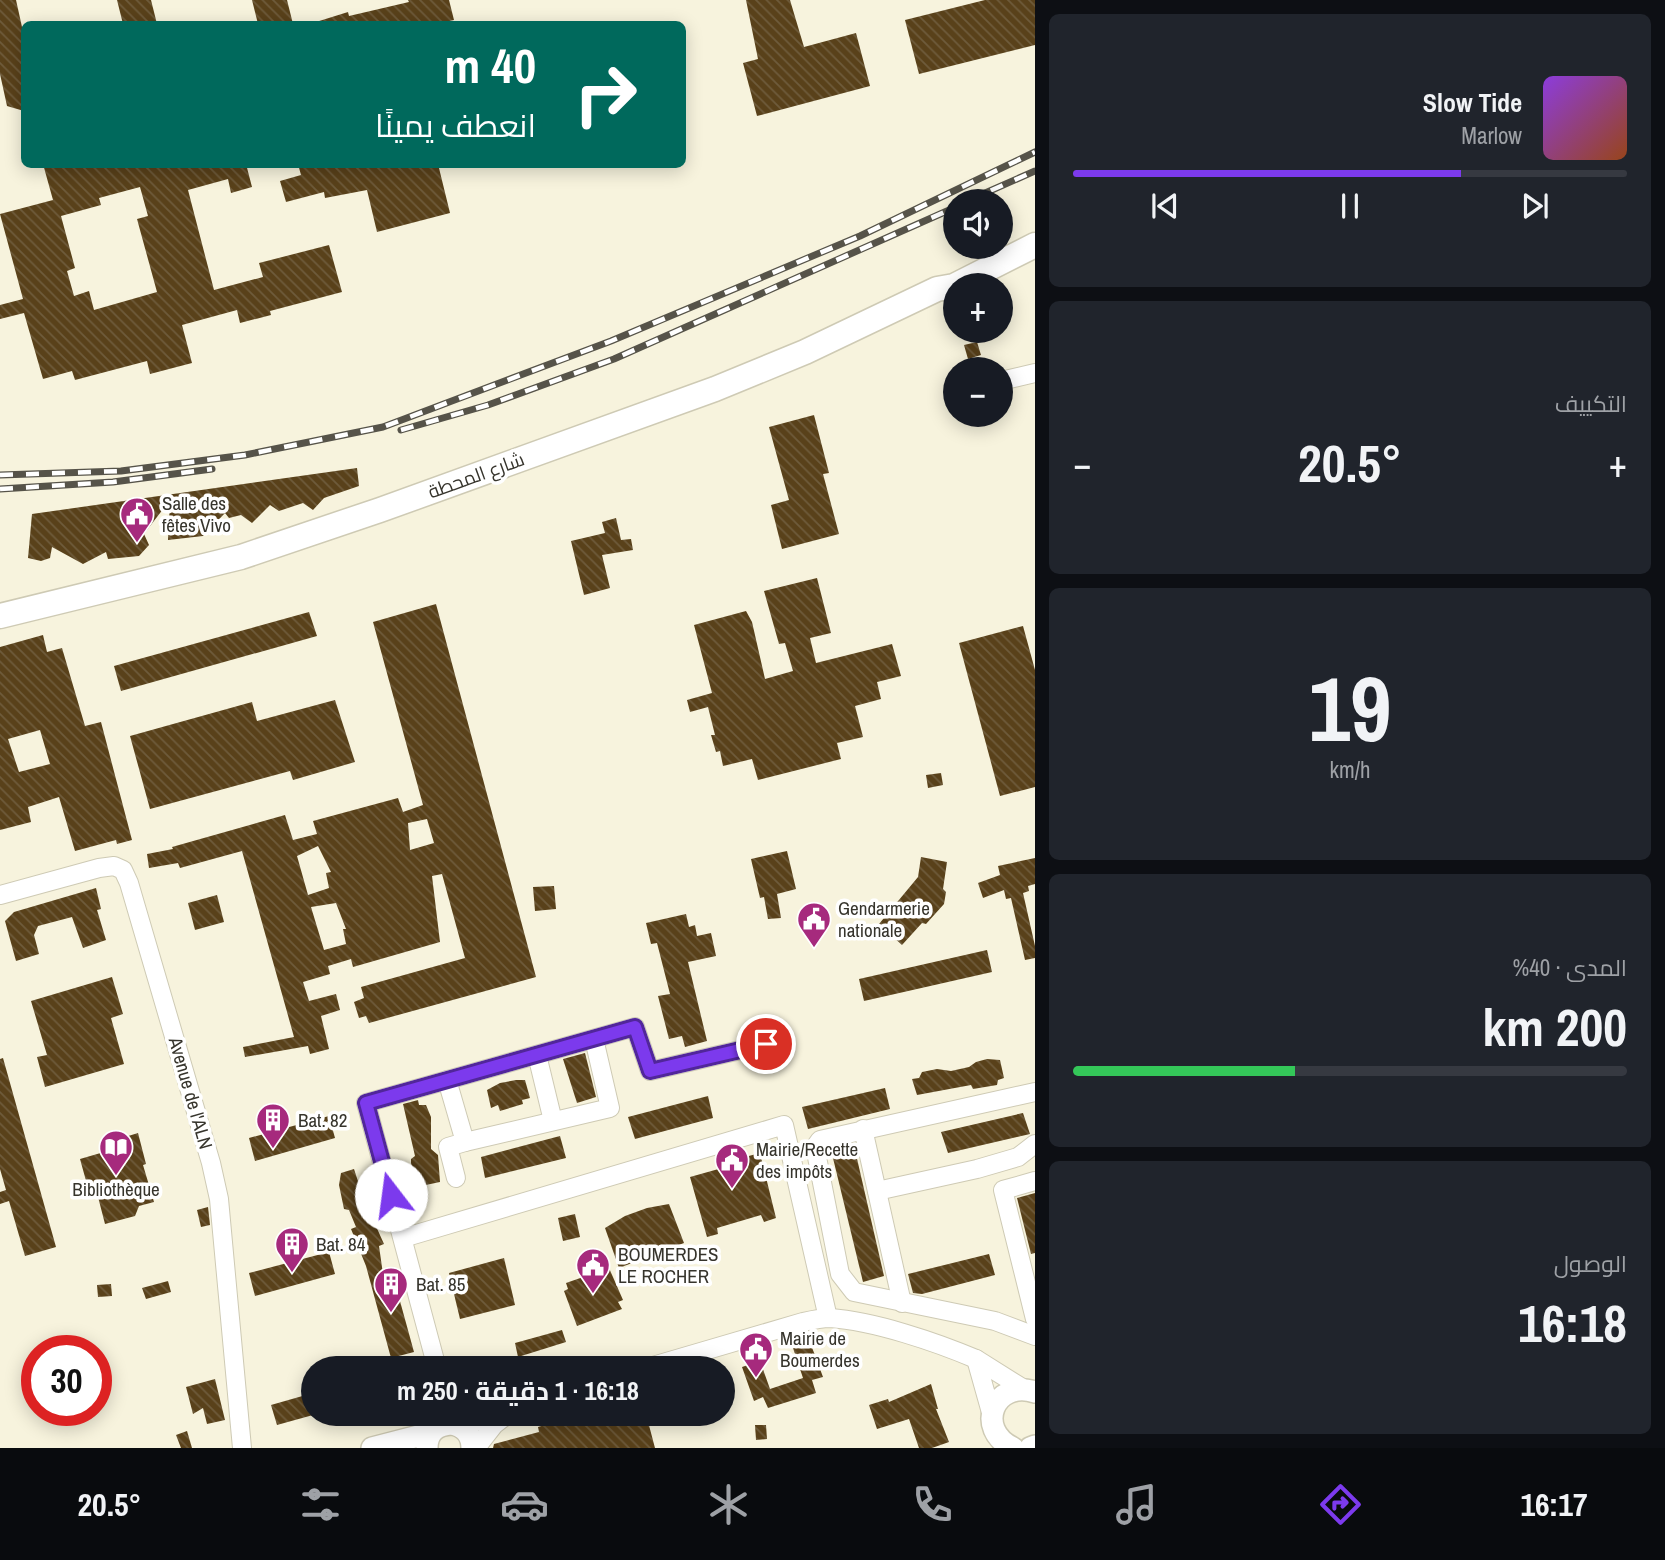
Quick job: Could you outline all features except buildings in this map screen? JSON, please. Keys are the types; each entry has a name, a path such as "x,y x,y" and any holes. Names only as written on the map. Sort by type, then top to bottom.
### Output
{"main road":[{"path":"937,289 949,277 1035,234"},
{"path":"937,289 954,286 1035,245"},
{"name":"شارع المحطة","path":"0,616 241,556 380,510 715,389 805,352 937,289"}],"street":[{"path":"1013,378 1035,373"},
{"name":"Avenue de l'ALN","path":"0,895 114,866 123,870 129,883 211,1163 219,1199 242,1448"},
{"path":"434,1356 366,1103 635,1027 650,1071 766,1044"},
{"path":"456,1178 448,1147 610,1108 594,1039"},
{"path":"537,1055 553,1121"},
{"path":"447,1080 465,1142"},
{"path":"1035,1092 863,1129 820,1140 815,1147 840,1274 854,1292 995,1321 1035,1336"},
{"path":"402,1238 784,1125 828,1318"},
{"path":"863,1129 902,1304"},
{"path":"877,1191 1018,1157 1035,1144"},
{"path":"1035,1181 1003,1190 1035,1319"},
{"path":"687,1356 803,1322 828,1318 855,1322 920,1339 976,1359 1029,1390"},
{"path":"976,1359 997,1436 1004,1444 1013,1448"},
{"path":"996,1448 992,1421 995,1405 1002,1396 1012,1390 1029,1390"},
{"path":"474,1448 493,1426"},
{"path":"378,1448 443,1427 471,1437 474,1448"},
{"path":"1030,1448 1035,1446"}],"railway":[{"path":"0,475 121,471 245,455 383,427 611,341 860,236 1035,152"},
{"path":"994,189 1035,171"},
{"path":"401,430 488,405 614,359 943,213"},
{"path":"0,489 113,482 212,469"}],"place":[{"name":"Salle des fêtes Vivo","path":"137,544"},
{"name":"Gendarmerie nationale","path":"814,949"},
{"name":"Bat. 82","path":"273,1150"},
{"name":"Bibliothèque","path":"116,1177"},
{"name":"Mairie/Recette des impôts","path":"732,1190"},
{"name":"Bat. 84","path":"292,1274"},
{"name":"BOUMERDES LE ROCHER","path":"593,1295"},
{"name":"Bat. 85","path":"391,1314"},
{"name":"Mairie de Boumerdes","path":"756,1379"}],"route":[{"path":"391,1195 366,1103 635,1027 650,1071 766,1044"}]}
